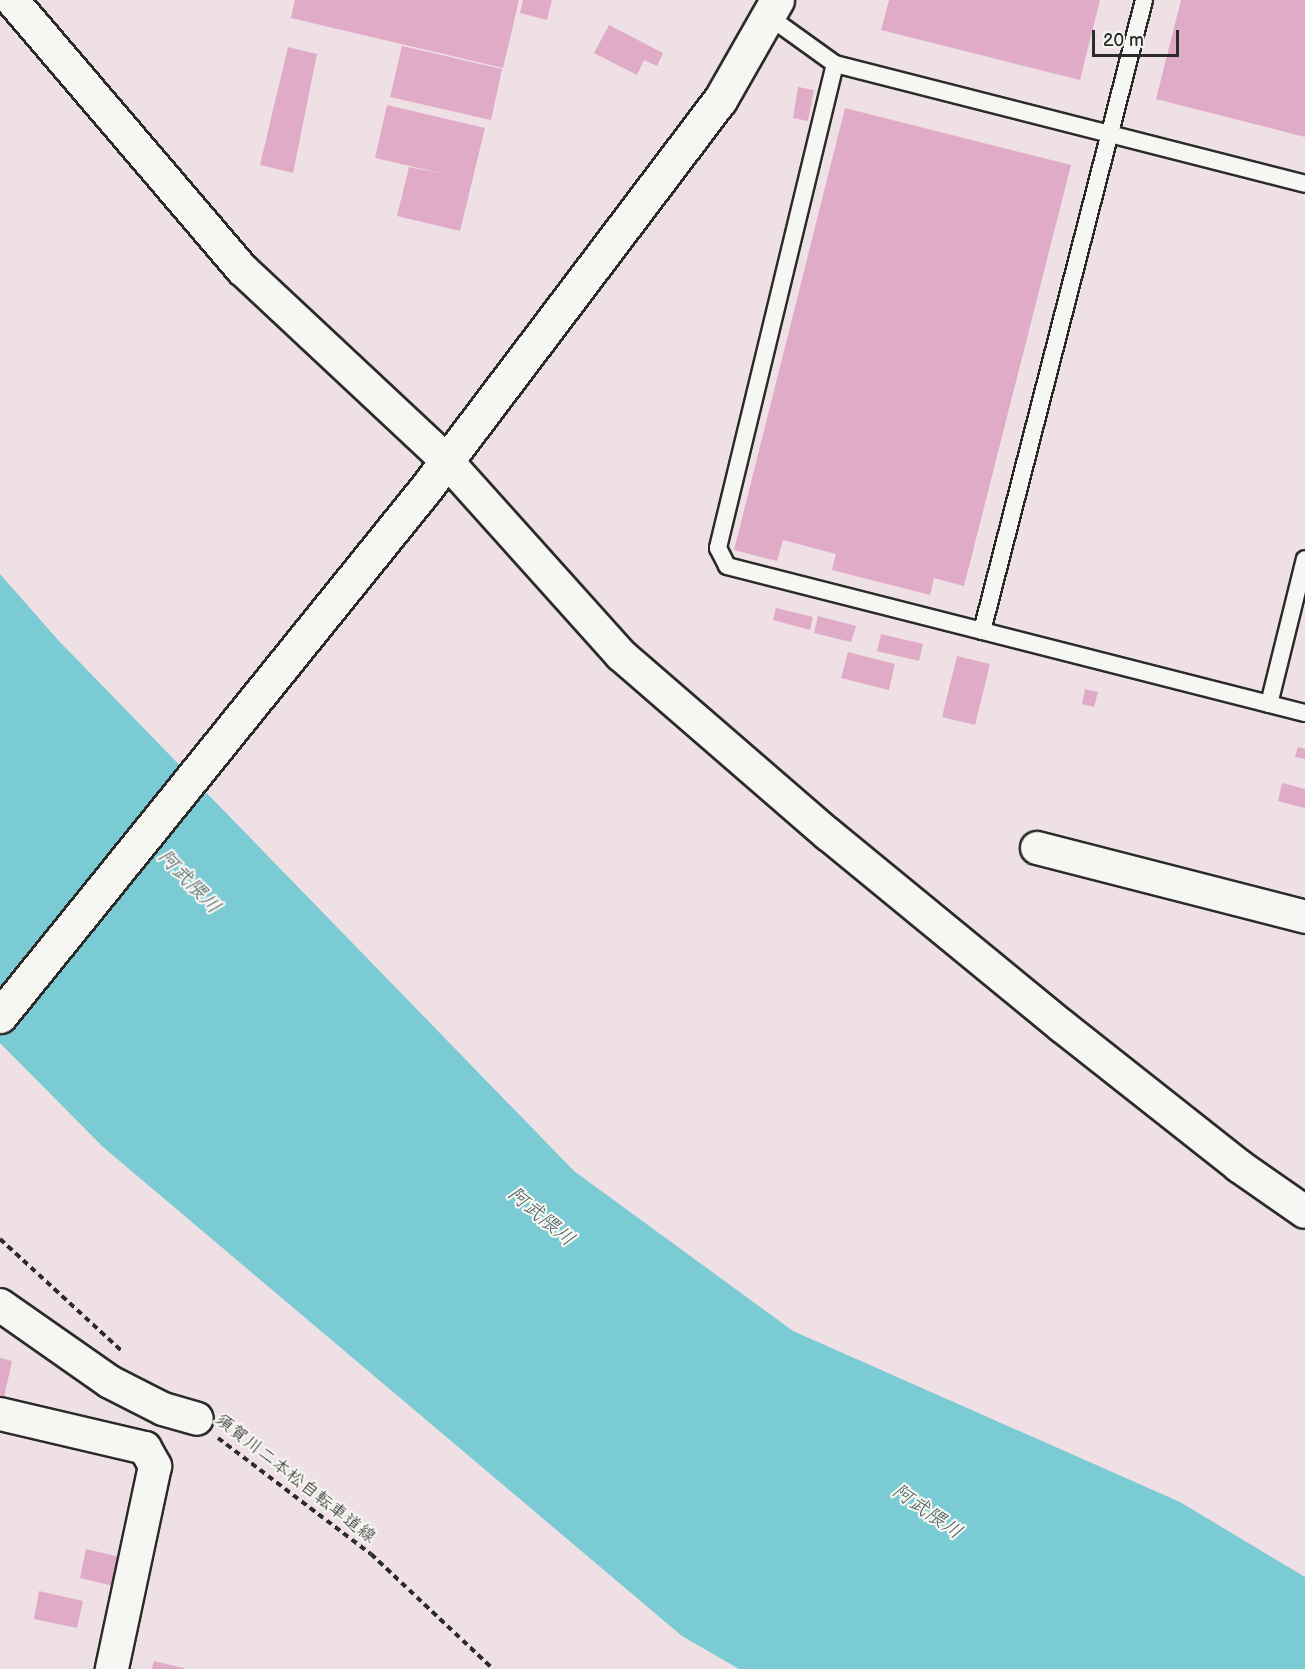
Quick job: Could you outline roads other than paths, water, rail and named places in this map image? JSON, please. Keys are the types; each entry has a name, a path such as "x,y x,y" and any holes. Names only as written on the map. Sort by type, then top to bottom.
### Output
{"street":[{"path":"12,0 243,270 446,460 621,655 828,834 1062,1026 1239,1166 1305,1212"},
{"path":"0,1016 428,487 446,460 720,100 772,8"},
{"path":"1037,848 1305,917"},
{"path":"0,1305 110,1382 163,1410 197,1419"},
{"path":"0,1414 145,1448 155,1466 112,1669"}],"lane":[{"path":"982,631 1112,136 1144,0"},
{"path":"772,8 835,64 1305,184"},
{"path":"835,64 718,548 727,566 1305,713"},
{"path":"1269,704 1305,559"}],"water":[{"name":"阿武隈川","path":"0,574 58,640 574,1171 793,1331 1180,1502 1305,1577 1305,1669 739,1669 682,1636 103,1147 0,1043"}]}
